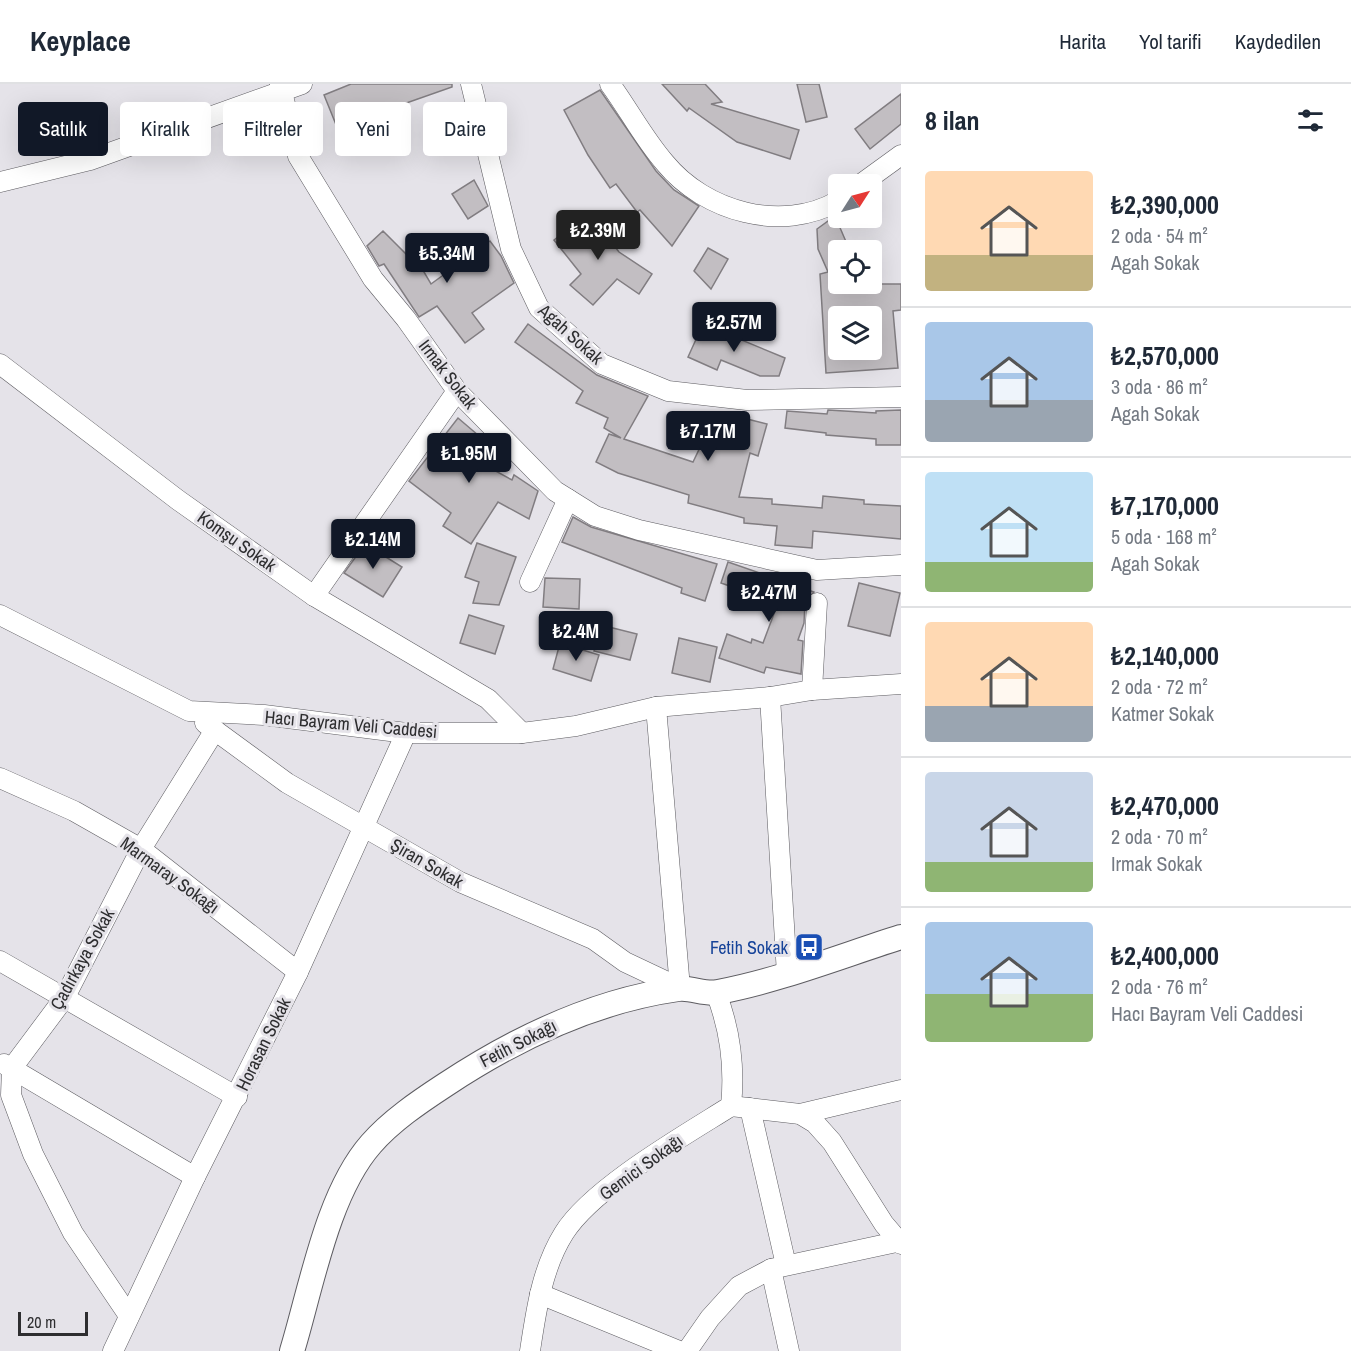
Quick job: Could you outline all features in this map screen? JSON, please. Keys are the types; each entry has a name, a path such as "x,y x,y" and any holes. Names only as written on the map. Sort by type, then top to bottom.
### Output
{"street":[{"path":"0,182 90,160 280,87 302,84"},
{"name":"Agah Sokak","path":"471,84 511,249 538,308 602,364 668,391 747,400 901,397"},
{"path":"610,84 665,164 693,190 721,204 753,214 783,217 812,213 828,206"},
{"name":"Irmak Sokak","path":"280,87 298,156 335,221 373,279 406,319 457,392 555,491 595,516 639,530 817,570 901,565"},
{"path":"875,174 901,155"},
{"name":"Komşu Sokak","path":"0,364 178,500 314,596 488,699 522,733"},
{"path":"314,596 457,392"},
{"path":"530,582 568,499"},
{"path":"812,690 817,603"},
{"name":"Hacı Bayram Veli Caddesi","path":"0,615 189,711 343,723 406,733 522,733 576,726 656,707 770,697 812,690 901,684"},
{"path":"770,697 787,974"},
{"path":"656,707 680,988"},
{"name":"Şiran Sokak","path":"189,711 287,783 460,882 593,939 625,962 680,988"},
{"name":"Çadırkaya Sokak","path":"6,1065 65,998 141,849 215,730"},
{"name":"Horasan Sokak","path":"113,1351 195,1177 298,972 406,733"},
{"name":"Marmaray Sokağı","path":"0,778 74,811 141,849 298,972"},
{"name":"Fetih Sokağı","path":"292,1351 321,1243 347,1183 370,1145 414,1106 493,1053 569,1017 680,988 716,993 787,974 901,937"},
{"path":"0,961 237,1097"},
{"path":"716,993 726,1019 734,1076 779,1267 789,1351"},
{"path":"6,1065 195,1177"},
{"path":"6,1065 11,1095 33,1154 73,1233 129,1316"},
{"path":"741,1107 800,1114 901,1090"},
{"name":"Gemici Sokağı","path":"530,1351 544,1275 564,1232 590,1204 660,1151 741,1107"},
{"path":"800,1114 815,1123 832,1142 884,1224 900,1242"},
{"path":"687,1351 710,1318 739,1286 779,1267 856,1249 900,1242"},
{"path":"540,1294 679,1351"}],"building":[{"path":"351,84 452,84 452,87 409,102 335,102 335,122 324,95"},
{"path":"662,84 705,84 722,102 711,104 799,130 790,159 737,142 689,108 687,111"},
{"path":"797,84 819,84 827,117 806,122"},
{"path":"600,90 656,171 674,190 699,206 672,246 640,210 637,212 616,184 610,188 588,155 564,110"},
{"path":"901,94 901,124 870,149 855,129"},
{"path":"474,180 488,206 468,219 452,194"},
{"path":"588,213 619,252 652,274 639,294 617,279 593,305 570,285 581,274 554,240"},
{"path":"828,221 828,228 840,228 845,240 828,240 828,272 818,249 817,229"},
{"path":"383,231 424,272 431,284 490,241 501,256 514,283 472,313 484,329 465,343 437,306 419,317 384,264 379,266 367,246"},
{"path":"708,248 728,259 711,289 694,271"},
{"path":"828,272 828,294 882,294 882,284 901,284 901,310 893,311 898,368 826,373 820,274"},
{"path":"528,324 597,375 648,396 624,439 693,462 715,416 740,428 743,418 767,424 758,456 750,453 739,497 772,499 772,504 822,508 823,496 864,500 864,504 901,506 901,539 813,531 812,548 775,545 777,526 744,523 744,518 688,503 689,495 618,473 596,462 609,434 621,438 604,428 608,418 576,403 583,391 515,342"},
{"path":"703,324 785,358 779,376 760,376 721,360 717,370 688,357"},
{"path":"828,410 876,413 876,411 901,410 901,445 876,445 876,439 826,435 826,433 785,428 787,411 827,414"},
{"path":"458,418 485,441 472,458 512,480 514,475 538,491 529,519 498,502 471,544 443,526 451,513 409,481"},
{"path":"573,517 591,527 717,564 705,601 681,593 682,588 562,542"},
{"path":"477,543 516,557 499,605 473,603 479,582 465,577"},
{"path":"365,544 402,567 383,597 344,573"},
{"path":"728,562 814,592 805,602 804,623 798,640 803,641 801,674 766,667 764,673 719,658 727,634 751,643 752,639 763,643 778,603 721,583"},
{"path":"545,578 580,579 579,609 543,607"},
{"path":"859,583 900,593 890,636 848,626"},
{"path":"469,615 504,626 495,654 460,643"},
{"path":"601,625 637,634 630,660 594,651"},
{"path":"679,638 717,647 710,682 672,673"},
{"path":"560,643 599,655 591,681 553,669"}],"place":[{"name":"Fetih Sokak","path":"809,947"}]}
